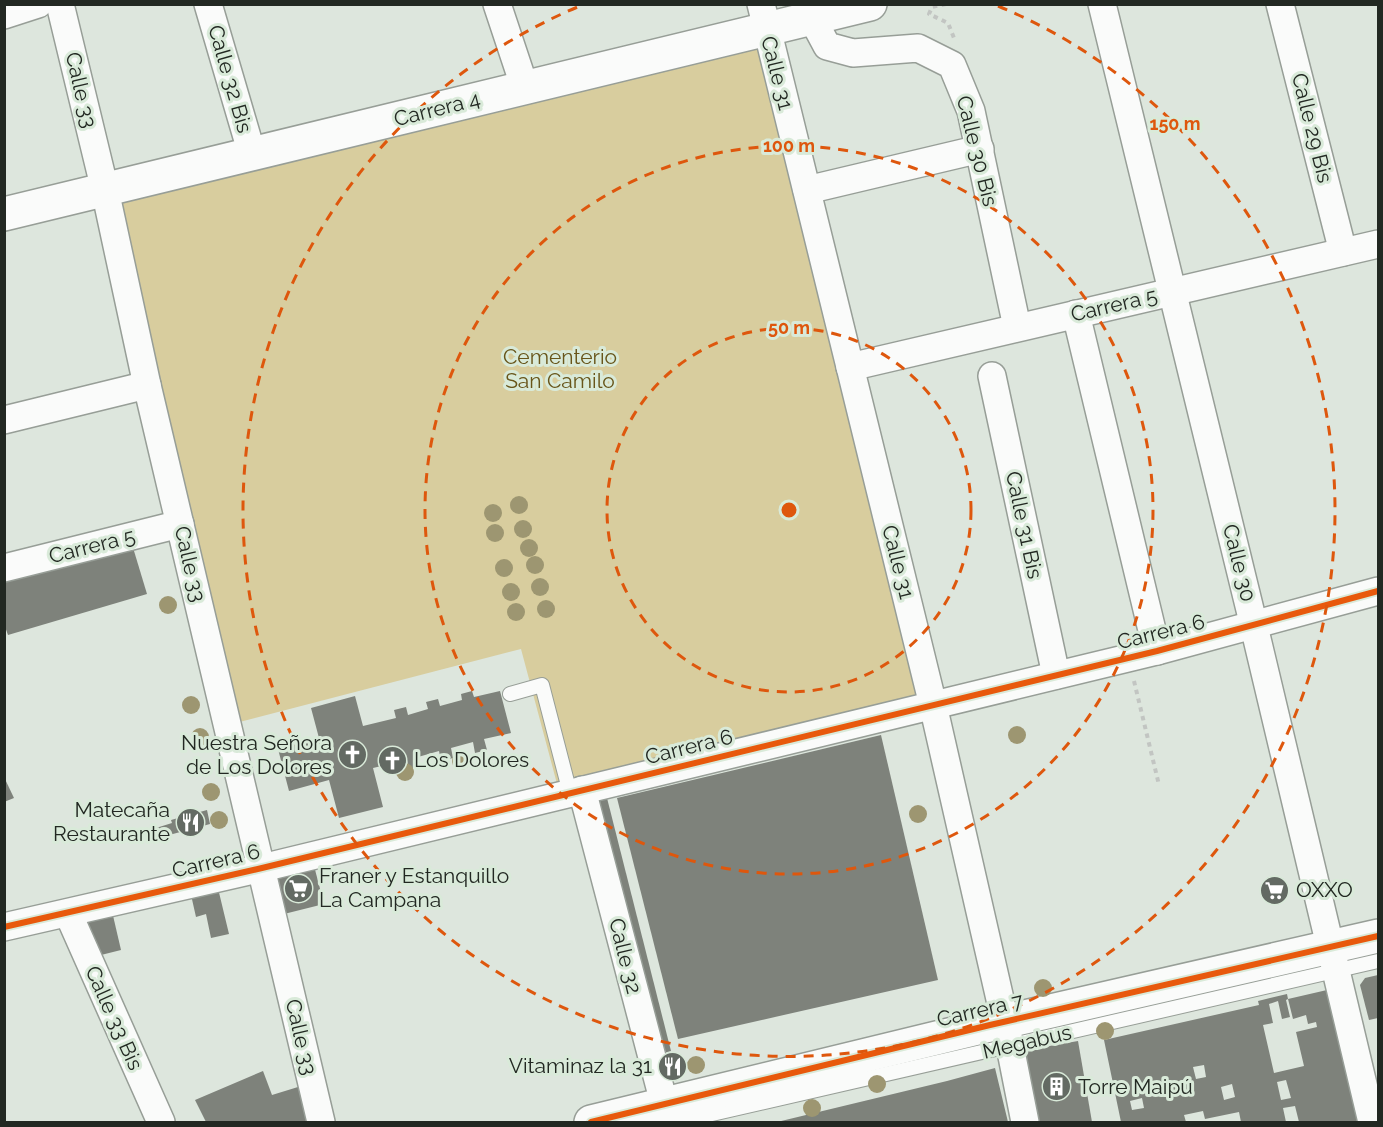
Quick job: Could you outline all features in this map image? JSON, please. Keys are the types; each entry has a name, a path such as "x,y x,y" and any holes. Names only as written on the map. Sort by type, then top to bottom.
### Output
{"main road":[{"name":"Carrera 4","path":"4,214 525,88 764,17 813,18 870,4"},
{"name":"Carrera 7","path":"591,1122 669,1116 1008,1033 1332,960 1378,936"}],"street":[{"path":"4,15 38,4"},
{"name":"Calle 33","path":"60,4 105,190 147,385 321,1122"},
{"name":"Calle 32 Bis","path":"208,4 252,154"},
{"path":"497,4 525,88"},
{"name":"Calle 30","path":"1102,4 1174,291 1372,1122"},
{"name":"Calle 29 Bis","path":"1280,4 1343,252"},
{"name":"Calle 31","path":"764,17 933,705 1008,1033 1025,1122"},
{"path":"813,18 827,46 853,53 918,48 952,65"},
{"name":"Calle 30 Bis","path":"952,65 971,111 1017,327"},
{"path":"807,190 980,149"},
{"name":"Carrera 5","path":"850,366 1378,244"},
{"path":"1077,314 1156,651"},
{"name":"Calle 31 Bis","path":"992,376 1056,675"},
{"path":"4,420 147,385"},
{"name":"Carrera 5","path":"4,568 180,524"},
{"name":"Carrera 6","path":"4,927 262,868 1128,658 1378,591"},
{"name":"Calle 32","path":"576,791 669,1116"},
{"name":"Calle 33 Bis","path":"68,912 161,1122"}],"lane":[{"path":"510,694 542,685 576,791"},
{"path":"1332,960 1378,961"}],"path":[{"path":"946,4 932,7 929,14 948,23 954,36 952,65"},
{"path":"1128,658 1159,785"}],"green space":[{"name":"Cementerio San Camilo","path":"766,29 933,705 560,795 521,649 228,725 105,190"}],"building":[{"path":"131,541 147,594 8,635 4,624 4,573"},
{"name":"Nuestra Señora de Los Dolores","path":"472,691 474,697 500,691 511,733 484,739 487,750 475,753 473,742 451,748 453,758 441,761 439,751 418,757 421,766 409,769 407,760 373,768 383,807 339,818 329,780 289,791 278,749 319,738 311,708 355,696 363,726 396,718 394,710 406,707 408,715 428,709 426,702 438,699 440,706 462,700 461,694"},
{"path":"881,735 938,980 678,1039 617,798"},
{"path":"4,777 14,798 4,802"},
{"path":"607,798 671,1051 656,1055 592,801"},
{"name":"Matecaña Restaurante","path":"207,810 210,824 158,838 156,828 172,823 171,820"},
{"name":"Franer y Estanquillo La Campana","path":"313,862 324,904 284,914 273,872"},
{"path":"216,880 229,934 211,938 206,914 196,917 189,886"},
{"path":"111,907 121,950 93,957 75,915"},
{"path":"1378,975 1378,1018 1369,1020 1360,985 1365,978"},
{"path":"1327,990 1360,1122 1299,1122 1295,1106 1283,1108 1286,1122 1241,1122 1239,1112 1205,1119 1203,1111 1184,1115 1186,1122 1121,1122 1104,1040 1259,1005 1258,1001 1287,994 1288,999","holes":["1288,999 1293,1019 1306,1015 1308,1024 1316,1022 1317,1027 1296,1032 1304,1066 1274,1073 1263,1025 1273,1023 1269,1004 1278,1001 1282,1019 1290,1017 1286,1000","1204,1065 1206,1077 1196,1079 1193,1067","1286,1080 1291,1098 1281,1100 1277,1082","1232,1084 1235,1097 1224,1100 1221,1087","1142,1098 1144,1108 1132,1110 1130,1101"]},
{"name":"Torre Maipú","path":"1078,1041 1092,1122 1034,1122 1021,1051"},
{"path":"995,1068 1008,1122 777,1122 947,1081"},
{"path":"263,1071 272,1095 298,1087 309,1122 206,1122 195,1100"}],"cycle path":[{"path":"4,927 262,868 1157,651 1378,591"},
{"path":"591,1122 990,1025 1378,936"}],"place":[{"name":"Nuestra Señora de Los Dolores","path":"353,755"},
{"name":"Los Dolores","path":"393,760"},
{"name":"Matecaña Restaurante","path":"191,822"},
{"name":"Franer y Estanquillo La Campana","path":"298,888"},
{"name":"OXXO","path":"1275,890"},
{"name":"Vitaminaz la 31","path":"673,1066"},
{"name":"Torre Maipú","path":"1057,1087"}]}
